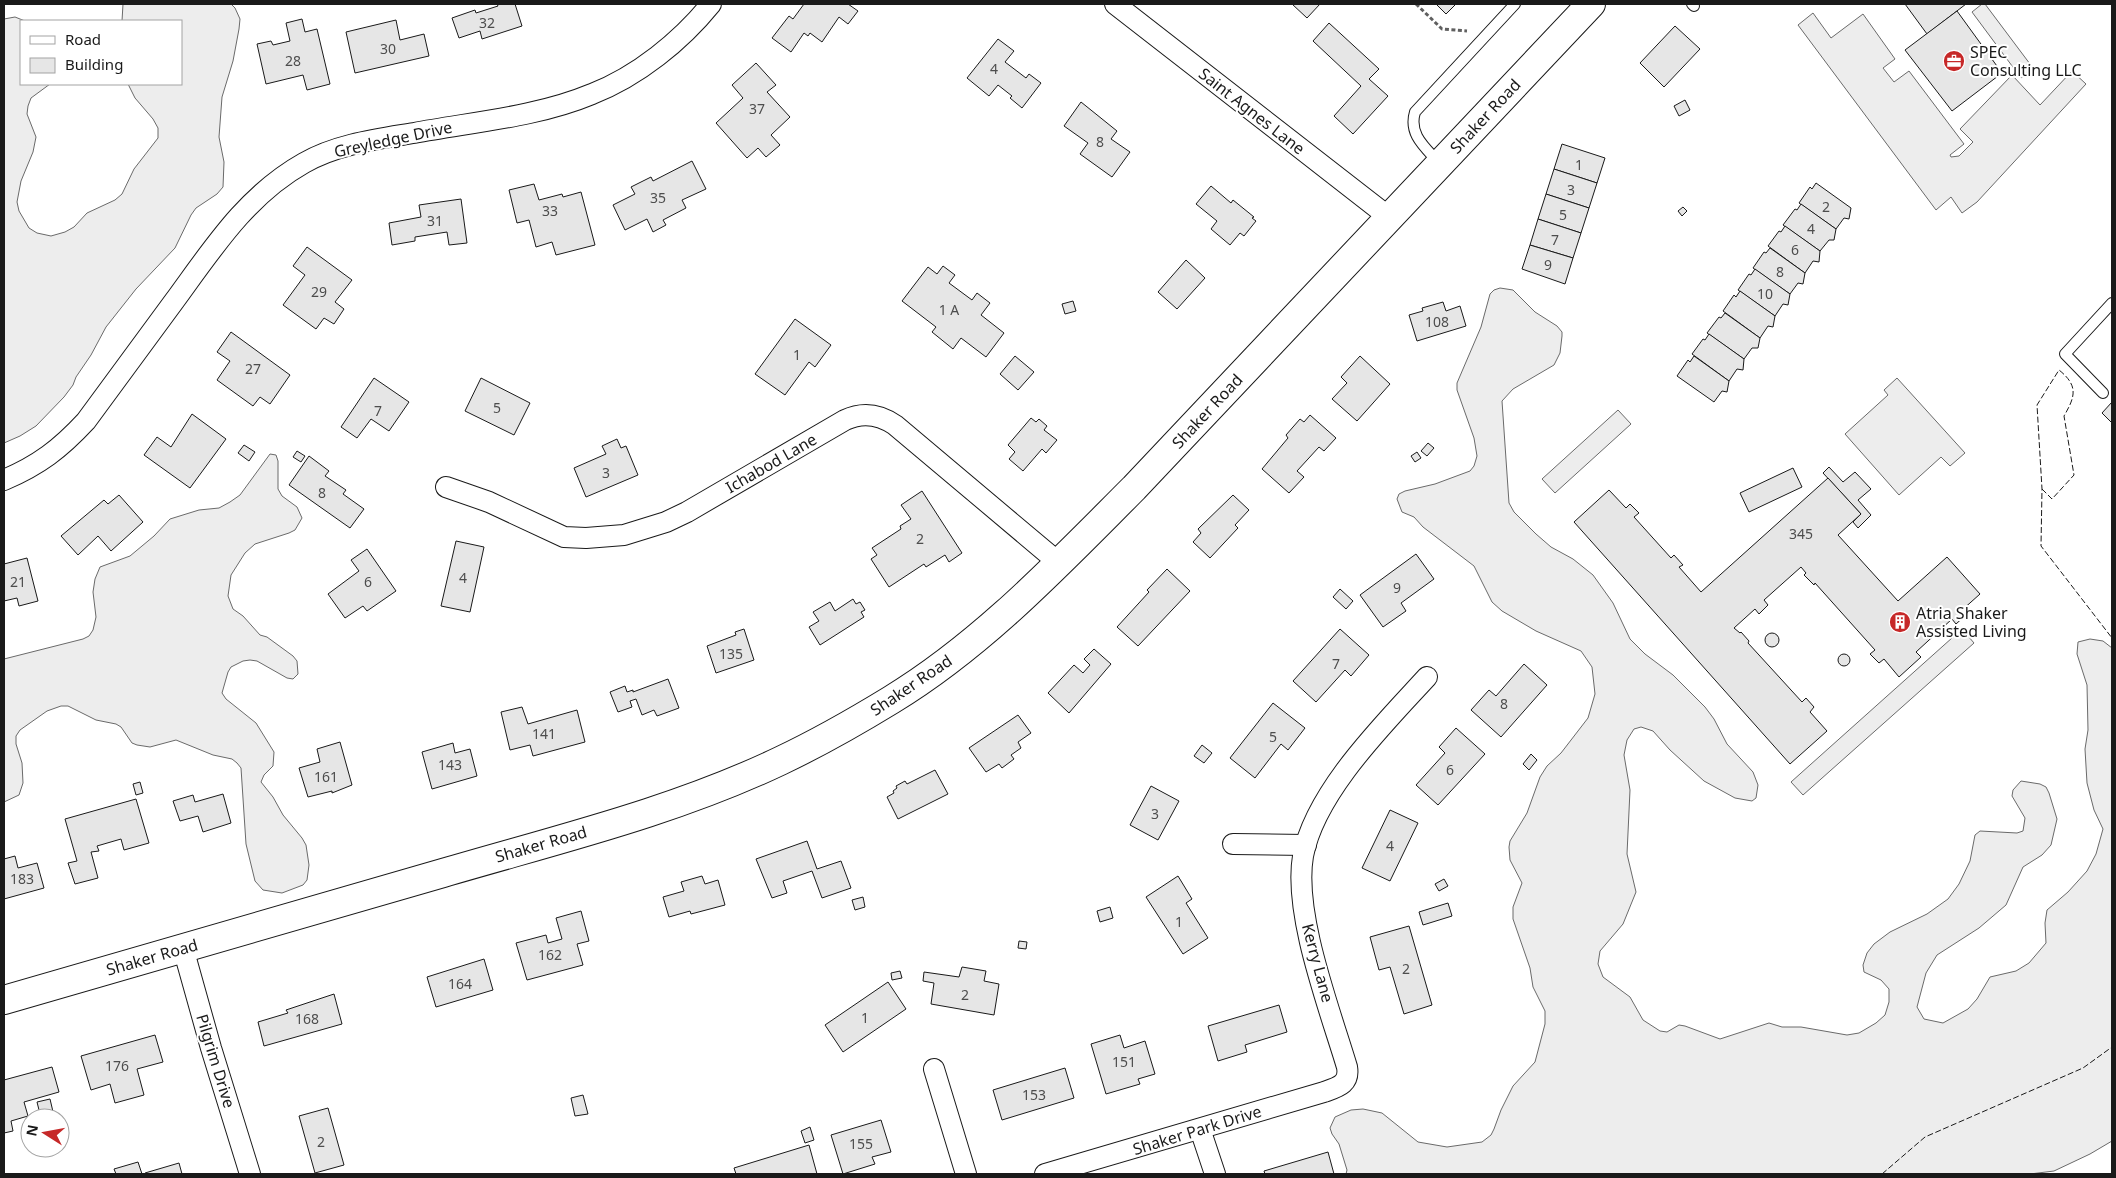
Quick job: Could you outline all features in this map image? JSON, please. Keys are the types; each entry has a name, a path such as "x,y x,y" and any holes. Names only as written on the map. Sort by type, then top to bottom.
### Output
{"main road":[{"name":"Shaker Road","path":"4,1000 633,816 714,789 778,762 839,731 894,699 951,658 1007,613 1059,563 1134,488 1591,4"}],"street":[{"name":"Greyledge Drive","path":"4,480 37,464 66,443 86,421 234,220 269,186 288,172 306,161 354,144 516,115 593,94 652,59 690,28 711,4"},
{"name":"Saint Agnes Lane","path":"1115,4 1390,218"},
{"name":"Ichabod Lane","path":"446,488 489,502 564,537 586,538 624,535 639,532 673,518 845,420 857,416 870,415 884,418 895,425 1059,563"},
{"name":"Kerry Lane","path":"1346,1079 1348,1067 1315,959 1305,916 1302,867 1306,845 1321,810 1347,769 1427,677"},
{"path":"1233,844 1306,845"},
{"name":"Pilgrim Drive","path":"183,948 211,1048 250,1174"},
{"path":"934,1069 966,1174"},
{"name":"Shaker Park Drive","path":"1046,1174 1336,1088 1342,1085 1346,1079"},
{"path":"1200,1129 1214,1174"}],"lane":[{"path":"1440,164 1417,138 1413,125 1415,112 1515,4"},
{"path":"2103,392 2065,354 2112,303"}],"path":[{"path":"1416,4 1442,29 1472,32"}],"shaded area":[{"path":"123,4 231,4 235,8 240,19 239,29 233,61 222,97 219,137 224,162 223,187 217,194 196,208 175,248 136,289 106,327 73,385 64,397 36,426 4,443 4,19 15,17 22,20 20,20 20,85 49,85 31,98 28,106 27,114 36,137 33,152 21,181 17,202 19,211 29,228 37,233 51,236 74,227 87,213 115,200 122,194 134,169 158,138 158,128 153,119 135,98 128,85 182,85 182,20 122,20"},
{"path":"1982,4 1985,4 2033,68 2021,78 1972,12"},
{"path":"1813,13 1831,38 1863,14 1895,59 1883,68 1894,82 1909,71 1964,144 1950,155 1951,157 1959,156 1973,142 1960,129 2012,75 2040,105 2072,71 2086,84 1977,202 1962,213 1951,197 1936,210 1798,25"},
{"path":"1500,288 1513,290 1535,312 1557,326 1562,332 1560,353 1554,365 1513,389 1502,401 1509,503 1514,512 1551,547 1573,559 1593,575 1613,603 1630,639 1645,654 1673,675 1705,707 1714,719 1727,744 1753,772 1758,785 1756,798 1752,801 1735,798 1704,781 1670,750 1653,731 1641,727 1634,729 1627,740 1624,755 1630,790 1627,854 1636,892 1623,924 1600,951 1598,964 1603,977 1630,997 1643,1020 1660,1031 1667,1032 1679,1025 1720,1039 1769,1023 1782,1027 1801,1027 1847,1035 1859,1033 1885,1015 1889,1002 1889,989 1881,980 1864,972 1863,965 1867,953 1874,944 1890,932 1927,914 1948,899 1959,884 1970,861 1975,835 1980,831 2017,833 2023,831 2025,818 2012,796 2013,790 2021,781 2040,784 2046,787 2049,793 2057,819 2051,845 2042,855 2023,867 2006,905 1979,928 1937,955 1926,973 1917,1007 1924,1019 1943,1023 1968,1009 1977,999 1990,977 2016,971 2029,963 2046,943 2045,923 2047,910 2068,892 2087,871 2096,854 2103,829 2094,810 2087,783 2085,749 2088,730 2087,685 2077,654 2078,642 2090,639 2103,641 2112,648 2112,1141 2054,1171 2030,1174 1346,1174 1347,1170 1339,1144 1330,1128 1335,1117 1351,1110 1363,1109 1382,1113 1418,1142 1447,1147 1482,1142 1491,1135 1513,1086 1535,1062 1545,1024 1545,1011 1533,987 1530,968 1513,919 1513,907 1522,883 1510,860 1509,847 1510,841 1527,813 1540,777 1547,766 1561,753 1588,718 1595,694 1592,667 1581,651 1536,631 1502,611 1492,602 1474,566 1423,527 1414,517 1402,512 1397,499 1399,494 1405,491 1435,484 1470,471 1474,466 1477,456 1474,438 1457,390 1457,383 1481,327 1490,294"},
{"path":"1897,378 1965,453 1950,466 1941,457 1899,495 1845,434 1888,395 1884,390"},
{"path":"1618,410 1631,424 1555,493 1542,479"},
{"path":"270,454 276,455 278,461 278,489 282,496 297,507 302,518 295,530 255,544 245,553 231,575 228,596 233,609 243,616 260,635 267,637 293,656 297,661 298,674 293,679 287,678 257,661 243,661 231,667 222,693 226,699 256,723 274,752 273,766 264,775 261,782 306,845 309,865 307,880 303,885 282,893 263,890 255,881 246,844 241,768 232,759 213,755 176,740 150,747 137,745 132,743 121,727 116,724 96,720 68,706 61,706 47,711 20,730 16,736 16,744 22,763 23,783 19,795 4,802 4,659 89,636 93,630 96,617 93,592 95,579 100,567 130,556 154,536 170,519 199,510 219,508 230,502 240,495"},
{"path":"1962,629 1974,643 1803,795 1791,782"}],"building":[{"path":"497,4 515,4 522,26 482,39 480,31 459,38 452,18 475,10 476,13 498,6"},
{"path":"804,4 848,4 858,11 848,24 839,17 822,42 810,33 808,36 804,33 791,52 772,38 789,16 793,19"},
{"path":"1292,4 1320,4 1307,18"},
{"path":"1436,4 1456,4 1446,14"},
{"path":"1905,4 1966,4 1927,34"},
{"name":"SPEC Consulting LLC","path":"1957,11 2002,73 1952,111 1905,50"},
{"path":"302,19 305,32 317,29 330,84 307,90 303,75 266,84 257,44 271,41 273,45 290,41 286,23"},
{"path":"396,20 400,40 424,34 429,56 355,73 346,32"},
{"path":"1329,23 1379,69 1369,79 1388,96 1353,134 1334,116 1361,86 1313,41"},
{"path":"1675,26 1700,49 1664,87 1640,63"},
{"path":"998,39 1014,51 1005,62 1026,78 1029,74 1041,83 1022,108 1010,98 1012,96 998,85 989,96 967,78"},
{"path":"756,63 776,85 767,92 790,117 771,135 780,145 766,157 758,148 747,158 716,123 743,98 732,85"},
{"path":"1685,100 1690,110 1679,116 1674,106"},
{"path":"1081,102 1117,131 1111,139 1130,152 1112,177 1080,154 1088,143 1064,126"},
{"path":"1562,144 1605,158 1597,183 1554,169"},
{"path":"692,161 706,189 682,200 686,208 663,220 666,225 653,232 647,219 625,230 613,205 635,194 631,187 651,177 653,181"},
{"path":"1554,169 1597,183 1589,208 1546,194"},
{"path":"1816,183 1851,208 1849,219 1844,218 1836,229 1799,203 1810,187 1812,189"},
{"path":"534,184 539,200 562,194 563,197 581,192 595,245 556,255 552,242 536,247 529,220 517,223 509,190"},
{"path":"1211,186 1231,203 1233,200 1254,217 1252,218 1256,221 1244,236 1240,233 1230,245 1211,229 1217,221 1196,204"},
{"path":"1546,194 1589,208 1581,233 1538,219"},
{"path":"461,199 467,243 449,245 447,232 415,237 415,241 392,245 389,223 421,217 419,205"},
{"path":"1801,204 1836,229 1834,240 1829,240 1820,251 1783,225"},
{"path":"1683,207 1687,211 1682,216 1678,211"},
{"path":"1538,219 1581,233 1573,258 1530,245"},
{"path":"1785,226 1820,251 1819,262 1813,261 1805,273 1768,246"},
{"path":"1530,245 1573,258 1565,284 1522,269"},
{"path":"307,247 352,280 335,302 344,309 334,324 324,318 316,329 283,305 305,275 293,266"},
{"path":"1770,248 1805,273 1803,284 1798,283 1790,294 1753,268 1764,252 1766,253"},
{"path":"1186,260 1205,278 1177,309 1158,292"},
{"path":"943,266 955,275 949,283 972,300 977,293 990,303 981,315 1004,333 986,357 961,338 953,349 932,332 936,327 902,301 928,267 937,274"},
{"path":"1755,269 1790,294 1788,305 1783,304 1775,316 1738,290 1749,274 1751,275"},
{"path":"1740,291 1775,316 1773,327 1768,326 1760,338 1723,311 1734,295 1736,297"},
{"path":"1073,301 1076,311 1065,314 1062,304"},
{"path":"1443,302 1446,311 1460,306 1466,326 1417,341 1409,315 1423,311 1422,308"},
{"path":"1725,313 1760,338 1758,348 1752,348 1744,359 1707,333 1719,317 1721,318"},
{"path":"795,319 831,345 815,367 809,362 785,395 755,374"},
{"path":"231,332 290,375 270,404 260,397 253,406 217,380 230,361 217,352"},
{"path":"1709,334 1744,359 1743,370 1737,369 1729,381 1692,354"},
{"path":"1015,356 1034,372 1018,390 1000,374"},
{"path":"1360,356 1390,384 1357,421 1332,399 1347,383 1341,377"},
{"path":"1694,356 1729,381 1727,392 1722,391 1714,402 1677,376 1688,360 1690,362"},
{"path":"374,378 409,402 389,431 371,419 357,438 341,427"},
{"path":"481,378 530,403 514,435 465,411"},
{"path":"2112,402 2112,423 2102,413"},
{"path":"192,414 226,439 190,488 144,455 157,437 171,447"},
{"path":"1310,415 1336,438 1324,451 1319,447 1297,471 1304,477 1289,493 1262,469 1288,438 1286,435 1300,419 1304,422"},
{"path":"1031,418 1036,422 1039,419 1047,426 1044,430 1057,440 1046,453 1042,449 1023,471 1009,459 1015,452 1008,445"},
{"path":"617,439 621,448 626,446 638,475 586,497 574,468 606,454 602,446"},
{"path":"1428,443 1434,448 1427,456 1421,451"},
{"path":"244,445 255,452 249,461 238,453"},
{"path":"297,451 305,456 301,462 293,457"},
{"path":"1417,452 1421,458 1415,462 1411,456"},
{"path":"309,456 329,471 325,476 346,490 343,494 364,509 350,528 289,485"},
{"path":"1829,467 1843,482 1855,472 1871,489 1858,500 1871,515 1858,528 1853,522 1861,514 1823,473"},
{"path":"1793,468 1802,487 1749,512 1740,493"},
{"name":"Atria Shaker Assisted Living","path":"1828,478 1861,514 1838,535 1898,601 1947,557 1980,594 1961,611 1966,615 1956,624 1952,619 1916,652 1921,657 1899,677 1884,659 1879,663 1870,654 1875,650 1815,583 1814,585 1804,575 1806,573 1801,567 1764,600 1768,605 1759,614 1755,609 1734,628 1741,632 1749,641 1748,643 1802,702 1806,698 1814,707 1810,712 1827,731 1790,764 1574,522 1609,490 1626,508 1630,504 1639,513 1634,517 1671,558 1674,555 1683,565 1679,567 1701,592"},
{"path":"922,491 962,553 949,562 945,555 926,567 924,564 889,587 871,559 877,555 872,548 901,529 900,526 911,519 901,505"},
{"path":"119,495 143,522 111,551 98,536 78,555 61,536 104,500 108,504"},
{"path":"1233,495 1249,510 1235,525 1238,528 1210,558 1193,542 1201,533 1198,529"},
{"path":"456,541 484,547 470,612 441,606"},
{"path":"367,549 396,591 367,611 363,606 345,618 328,594 359,571 351,560"},
{"path":"1416,554 1434,579 1401,603 1406,611 1383,627 1360,595"},
{"path":"27,558 38,601 19,606 17,598 4,601 4,564"},
{"path":"1167,569 1190,591 1138,646 1117,627"},
{"path":"1340,589 1353,601 1346,609 1333,597"},
{"path":"853,599 856,604 860,602 865,610 861,612 864,617 820,645 809,627 819,621 813,612 830,602 835,611"},
{"path":"744,629 754,660 716,673 707,646 736,635 735,632"},
{"path":"1340,629 1369,655 1351,676 1345,670 1316,702 1293,681"},
{"path":"1772,633 1777,635 1779,640 1777,645 1772,647 1767,645 1765,640 1767,635"},
{"path":"1094,649 1111,664 1069,713 1048,693 1074,665 1083,673 1090,665 1084,659"},
{"path":"1842,654 1846,654 1850,660 1846,666 1842,666 1838,662 1838,658"},
{"path":"1524,664 1547,685 1501,737 1471,710 1489,690 1496,696"},
{"path":"668,679 679,708 657,716 654,710 642,715 636,699 630,701 632,707 618,712 610,692 625,686 627,692 633,690 633,692"},
{"path":"1273,703 1305,728 1288,750 1281,744 1255,778 1230,758"},
{"path":"522,707 528,724 577,710 585,742 533,756 530,745 510,750 501,712"},
{"path":"1018,715 1031,733 1018,742 1021,748 1011,755 1014,759 1002,768 999,764 986,772 969,748"},
{"path":"1456,728 1485,754 1438,805 1416,785 1445,753 1439,747"},
{"path":"340,742 352,785 332,793 332,791 308,797 299,768 320,762 317,749"},
{"path":"453,743 455,753 470,749 477,776 432,789 422,752"},
{"path":"1202,745 1212,753 1204,763 1194,756"},
{"path":"1531,754 1537,760 1529,770 1523,764"},
{"path":"935,770 948,794 898,819 887,797 894,793 893,791 897,788 896,786 905,781 907,784"},
{"path":"140,782 143,793 136,795 133,784"},
{"path":"1151,786 1179,801 1158,840 1130,825"},
{"path":"223,794 231,823 203,832 198,816 180,821 173,801 193,795 195,802"},
{"path":"136,799 149,843 124,850 121,839 97,846 99,851 91,852 98,878 75,884 68,863 77,861 65,819"},
{"path":"1390,810 1418,823 1390,881 1362,868"},
{"path":"807,841 817,869 841,861 851,888 822,898 812,871 783,881 787,893 772,898 756,859"},
{"path":"15,856 18,868 37,863 44,888 4,899 4,859"},
{"path":"702,876 705,884 718,880 725,905 691,914 690,911 669,917 663,897 684,891 681,882"},
{"path":"1178,876 1192,899 1186,903 1208,938 1183,954 1146,897"},
{"path":"1444,879 1448,886 1439,891 1435,884"},
{"path":"863,897 865,907 855,910 852,900"},
{"path":"1448,903 1452,916 1423,925 1419,912"},
{"path":"1110,907 1113,918 1100,922 1097,911"},
{"path":"581,911 589,941 577,944 583,965 527,980 516,943 546,935 548,943 562,939 556,918"},
{"path":"1409,926 1432,1005 1404,1014 1390,967 1379,970 1370,937"},
{"path":"1019,941 1027,942 1026,949 1018,948"},
{"path":"484,959 493,990 436,1007 427,977"},
{"path":"962,967 986,971 984,981 999,984 994,1015 931,1004 934,983 923,981 924,972 959,977"},
{"path":"900,971 902,978 892,980 891,973"},
{"path":"888,982 906,1009 843,1052 825,1025"},
{"path":"334,994 342,1024 264,1046 258,1022 288,1013 286,1010"},
{"path":"1279,1005 1287,1032 1245,1045 1247,1052 1218,1061 1208,1026"},
{"path":"155,1035 163,1062 137,1069 144,1095 115,1103 110,1084 91,1090 81,1056"},
{"path":"1120,1035 1124,1048 1145,1041 1155,1074 1138,1079 1140,1084 1106,1094 1091,1044"},
{"path":"52,1067 59,1092 24,1102 26,1108 20,1108 20,1118 11,1121 13,1131 4,1133 4,1080"},
{"path":"1065,1068 1074,1098 1002,1120 993,1090"},
{"path":"583,1095 588,1114 575,1116 571,1098"},
{"path":"50,1099 52,1108 38,1108 37,1102"},
{"path":"328,1108 344,1165 315,1173 299,1116"},
{"path":"881,1120 891,1152 872,1157 875,1164 843,1174 831,1135"},
{"path":"810,1127 814,1140 805,1143 801,1131"},
{"path":"809,1145 817,1174 736,1174 734,1168"},
{"path":"1328,1152 1334,1174 1265,1174 1264,1171"},
{"path":"138,1162 142,1174 116,1174 114,1169"},
{"path":"179,1163 182,1174 145,1173"}],"fence":[{"path":"2042,489 2052,499 2074,475 2064,416 2071,403 2073,392 2070,381 2059,370 2037,405 2042,489 2041,546 2112,638"},
{"path":"1882,1174 1925,1137 2083,1068 2112,1047"}],"place":[{"name":"SPEC Consulting LLC","path":"1954,61"},
{"name":"Atria Shaker Assisted Living","path":"1900,622"}]}
